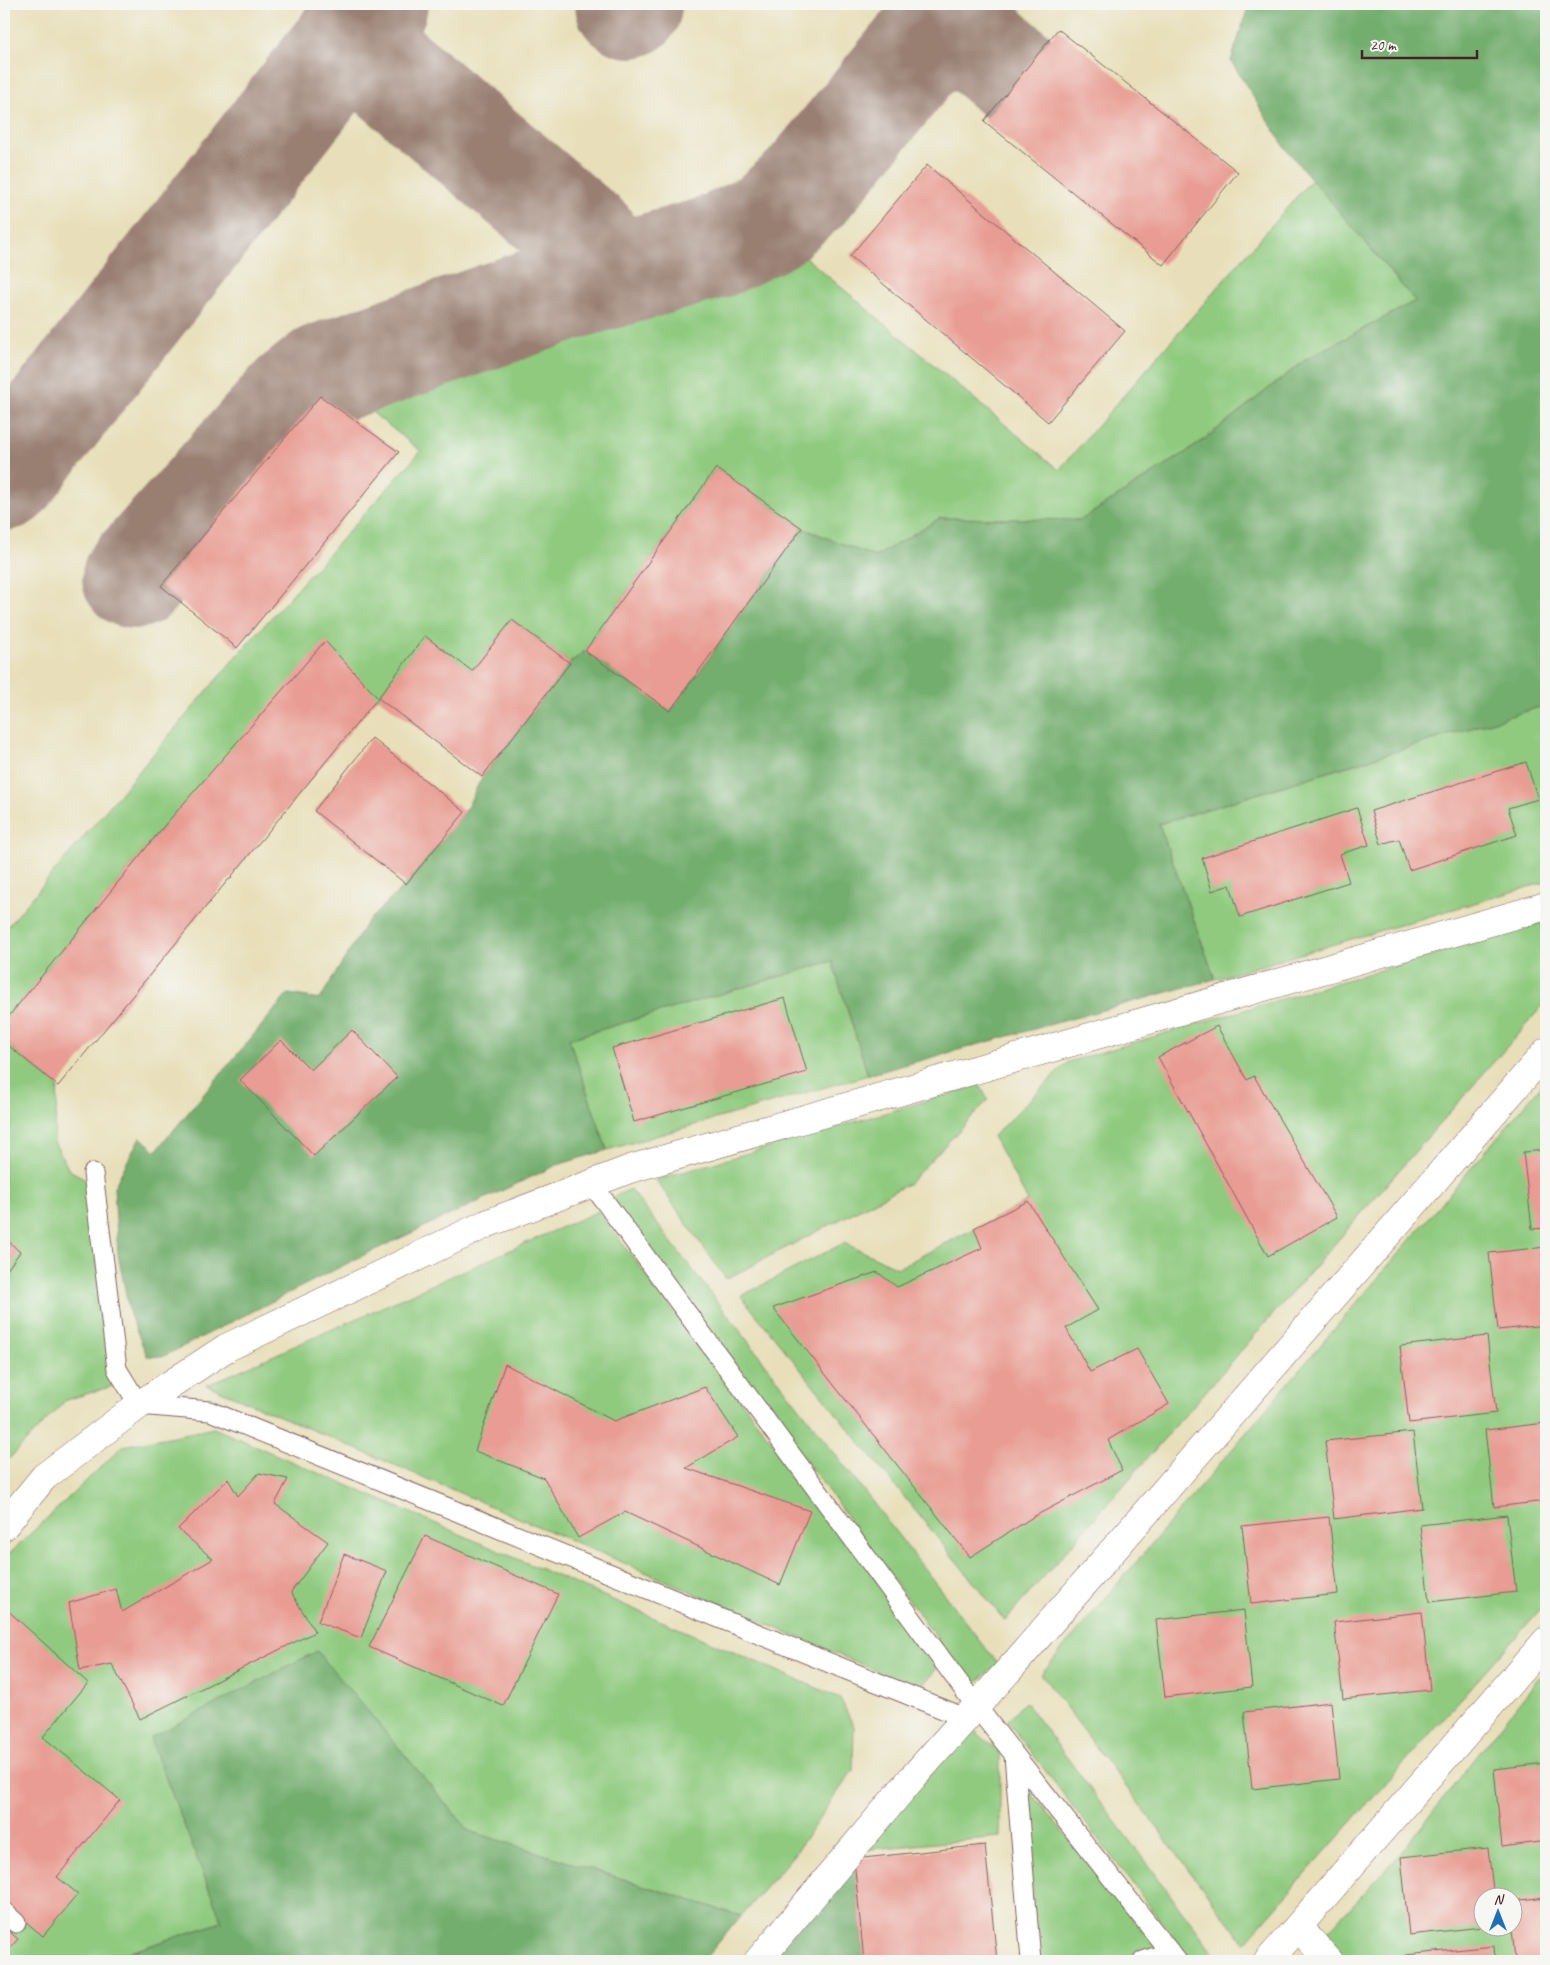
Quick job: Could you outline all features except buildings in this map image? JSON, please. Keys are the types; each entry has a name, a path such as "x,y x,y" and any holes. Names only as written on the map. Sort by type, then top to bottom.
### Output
{"street":[{"path":"4,1526 44,1477 139,1406 226,1348 486,1224 630,1169 1546,906"},
{"path":"758,1961 913,1777 1016,1662 1546,1052"},
{"path":"1268,1961 1546,1641"},
{"path":"1298,1927 1329,1961"}],"lane":[{"path":"93,1174 117,1369 139,1406 210,1411 970,1712"},
{"path":"592,1184 970,1712 1014,1755 1174,1957"},
{"path":"1014,1755 1031,1961"},
{"path":"1143,1961 1174,1957"}],"green space":[{"path":"1249,4 1546,4 1546,705 1159,824 1215,979 868,1075 832,961 569,1039 607,1150 557,1165 364,1255 162,1357 147,1356 130,1315 118,1254 114,1187 140,1137 156,1151 288,994 320,999 367,922 406,884 465,812 482,777 570,663 585,651 671,711 802,528 875,557 940,518 1081,520 1197,445 1305,360 1415,301 1286,149 1231,61"},
{"path":"1312,179 1416,301 1305,360 1197,445 1081,520 940,518 875,557 802,528 716,468 585,651 570,663 512,620 472,671 425,637 378,698 164,826 4,1022 4,931 233,660 421,451 335,383 718,260 774,231 1059,470"},
{"path":"1546,705 1546,882 1215,979 1159,824"},
{"path":"1546,921 1546,1002 1005,1621 741,1296 844,1243 898,1268 1028,1201 993,1136 1068,1062"},
{"path":"832,961 868,1075 607,1150 569,1039"},
{"path":"4,1042 58,1086 54,1142 69,1170 88,1180 113,1386 66,1400 4,1464 4,1274 19,1252 4,1237"},
{"path":"1546,1080 1546,1603 1244,1943 1041,1674"},
{"path":"980,1085 988,1100 908,1184 726,1279 656,1180"},
{"path":"630,1189 998,1664 972,1686 612,1198"},
{"path":"598,1211 940,1665 919,1689 207,1385"},
{"path":"214,1428 840,1698 854,1727 853,1770 796,1852 741,1916 469,1831 317,1652 151,1738 222,1922 103,1961 4,1961 4,1559 123,1446"},
{"path":"317,1651 469,1831 741,1916 703,1961 103,1961 222,1922 150,1738"},
{"path":"1546,1669 1546,1961 1300,1961 1395,1860"},
{"path":"1025,1702 1220,1961 1192,1961 1007,1721"},
{"path":"972,1728 1000,1753 1000,1837 862,1850"},
{"path":"1021,1780 1159,1950 1117,1961 1043,1961 1039,1958"},
{"path":"854,1859 864,1961 770,1961"}],"taxiway":[{"path":"4,479 376,4"},
{"path":"134,577 294,398 323,375 570,288 715,247 767,222 806,188 933,33 947,29 965,31 1019,78"},
{"path":"349,37 588,240"}]}
